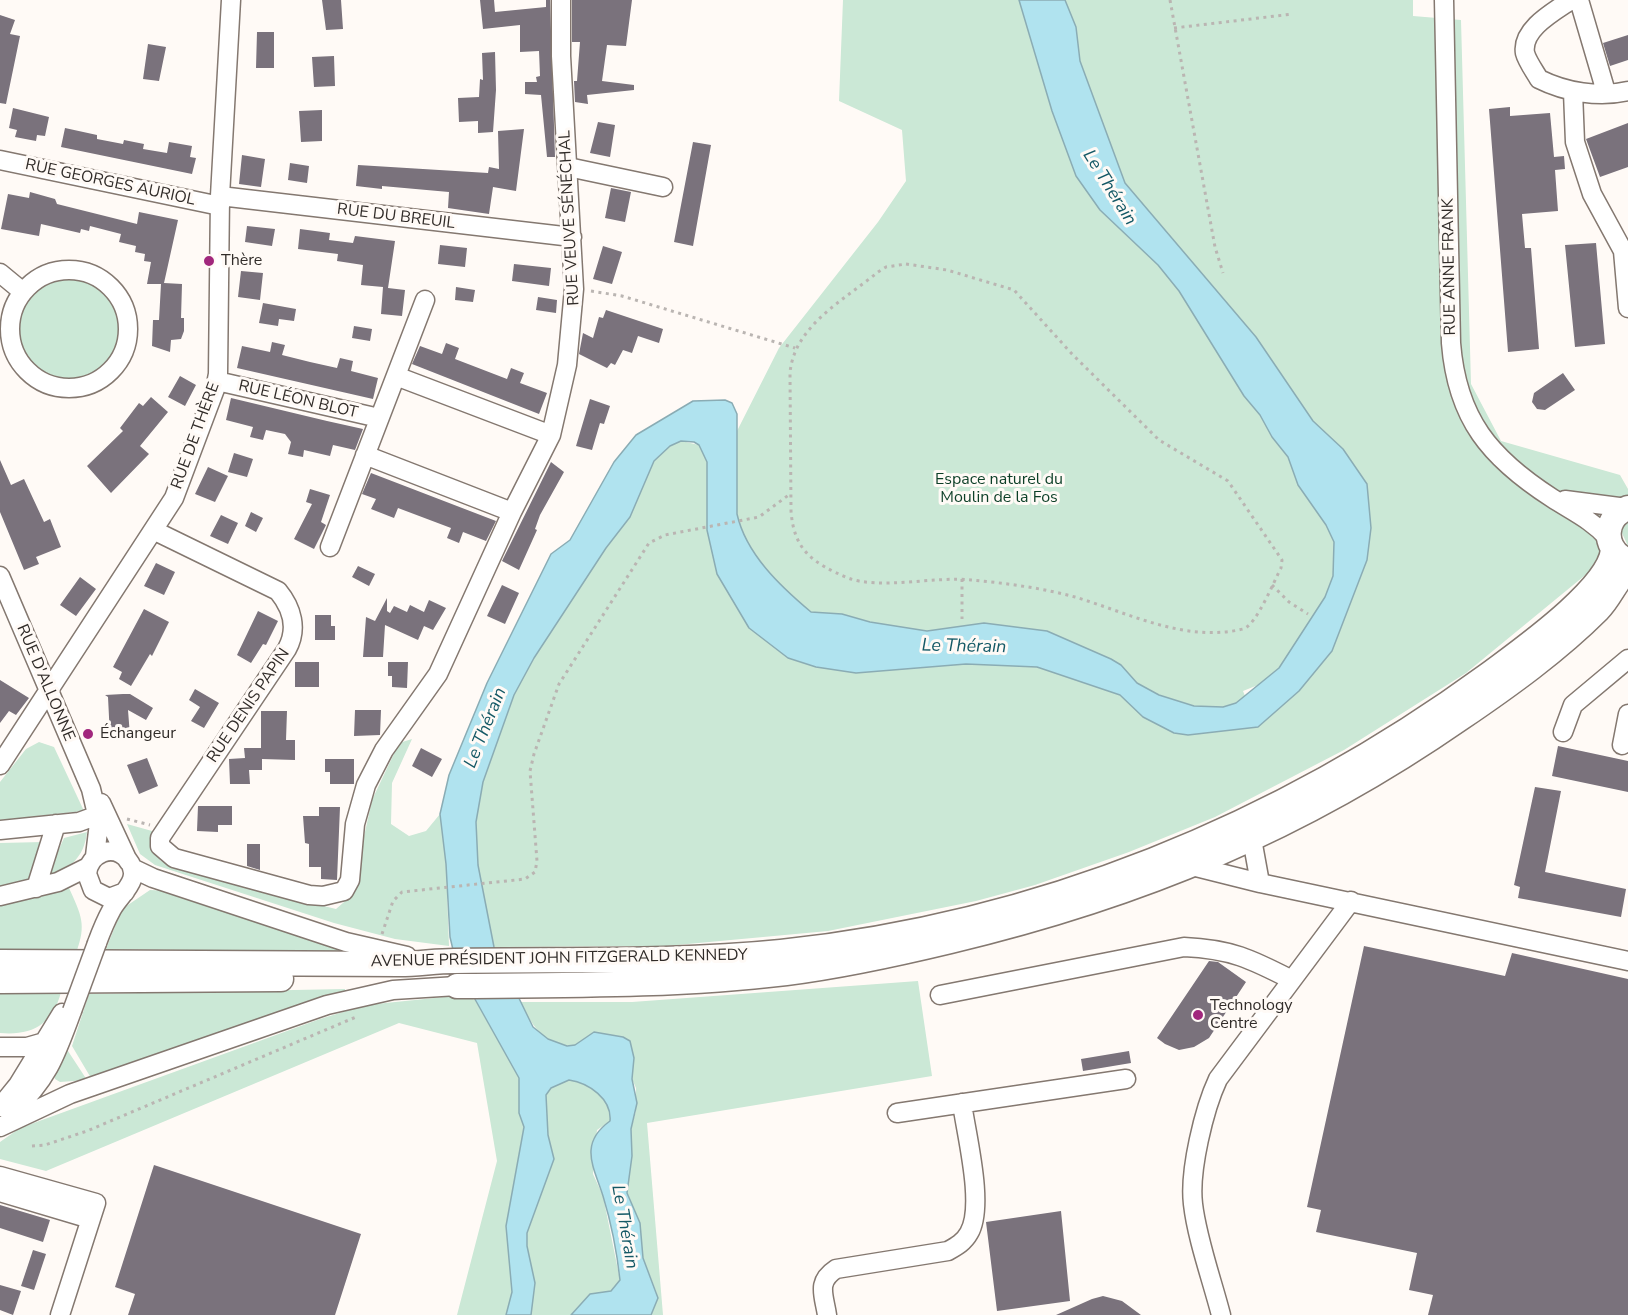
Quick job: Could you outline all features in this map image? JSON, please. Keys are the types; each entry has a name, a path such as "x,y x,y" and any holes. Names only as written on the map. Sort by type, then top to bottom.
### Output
{"main road":[{"name":"AVENUE PRÉSIDENT JOHN FITZGERALD KENNEDY","path":"509,974 837,945 968,920 1041,900 1135,868 1211,838 1273,808 1407,732 1518,652 1583,597 1608,570 1616,549 1609,527 1614,517 1628,508"},
{"name":"AVENUE PRÉSIDENT JOHN FITZGERALD KENNEDY","path":"0,981 453,974 694,979 806,970 943,943 1076,909 1192,866 1252,839 1360,783 1471,712 1584,622 1605,602 1628,569"},
{"name":"AVENUE PRÉSIDENT JOHN FITZGERALD KENNEDY","path":"0,962 400,964 453,974"}],"street":[{"name":"RUE DE THÈRE","path":"0,765 153,530 179,486 217,381 220,201 231,0"},
{"name":"RUE VEUVE SÉNÉCHAL","path":"166,829 159,842 168,855 315,896 338,893 347,886 357,811 366,785 384,750 420,702 444,662 512,512 551,435 567,366 574,289 561,0"},
{"name":"RUE ANNE FRANK","path":"1444,0 1451,336 1456,379 1463,404 1482,438 1509,467 1549,496 1590,520 1616,549"},
{"path":"1571,0 1543,20 1528,36 1525,53 1539,79 1573,92 1628,91"},
{"path":"1579,0 1606,93"},
{"path":"1573,92 1575,142 1592,194 1623,250 1628,308"},
{"name":"RUE GEORGES AURIOL","path":"0,160 220,201"},
{"path":"568,167 663,187"},
{"name":"RUE DU BREUIL","path":"220,201 572,237"},
{"path":"62,270 90,273 106,282 123,304 128,321 125,349 116,365 94,382 76,387 49,384 33,375 20,362 11,336 11,317 23,292 44,274 62,270"},
{"path":"0,273 23,292"},
{"path":"330,547 425,300"},
{"path":"396,376 551,435"},
{"name":"RUE LÉON BLOT","path":"217,381 379,418"},
{"path":"365,455 512,512"},
{"name":"RUE ANNE FRANK","path":"1549,496 1582,504 1628,508"},
{"name":"RUE DENIS PAPIN","path":"153,530 278,591 287,603 293,627 287,649 166,829"},
{"name":"RUE D'ALLONNE","path":"0,578 102,814 130,864"},
{"path":"1563,732 1573,705 1628,658"},
{"path":"1622,746 1628,714"},
{"path":"0,830 79,822 102,814"},
{"name":"RUE D'ALLONNE","path":"92,862 102,814"},
{"path":"36,888 56,824"},
{"path":"1252,839 1260,883"},
{"path":"0,896 67,879 105,852 114,852 153,878 453,974"},
{"path":"92,862 87,878 93,890 97,916 93,943"},
{"path":"0,1126 43,1079 56,1057 68,1010 93,943 111,910 132,882 130,864"},
{"path":"1192,866 1260,883 1628,961"},
{"path":"93,890 109,898 125,892"},
{"path":"1221,1315 1193,1204 1193,1179 1207,1102 1218,1079 1351,902"},
{"path":"940,995 1184,947 1228,951 1255,960 1292,980"},
{"path":"0,1126 70,1094 345,1000 453,974"},
{"path":"0,1107 68,1010"},
{"path":"0,1047 43,1045 64,1032"},
{"path":"43,1045 38,1062 43,1079 55,1090 70,1094"},
{"path":"897,1113 1126,1078"},
{"path":"827,1315 822,1282 825,1276 836,1269 948,1251 961,1244 970,1232 976,1205 962,1103"},
{"path":"0,1176 93,1211"},
{"path":"0,1191 93,1211"},
{"path":"60,1315 93,1211"}],"path":[{"path":"1170,0 1215,247 1223,273"},
{"path":"1174,28 1293,14"},
{"path":"906,264 926,266 1009,288 1159,440 1223,477 1232,485 1281,556 1281,568 1247,628 1200,632 1164,626 1059,593 962,579 865,582 820,565 797,542 792,522 790,373 796,348 808,330 886,267 906,264"},
{"path":"574,289 622,296 796,348"},
{"path":"377,950 396,895 408,891 529,877 537,867 531,763 563,676 649,543 658,537 749,520 767,514 790,494"},
{"path":"962,579 962,619"},
{"path":"1272,585 1289,602 1308,614"},
{"path":"102,814 166,829"},
{"path":"32,1146 45,1145 87,1131 366,1013"}],"green space":[{"name":"Espace naturel du Moulin de la Fos","path":"843,0 1019,0 1052,111 1100,210 1158,265 1179,291 1244,396 1260,415 1272,437 1288,457 1298,485 1326,525 1334,542 1333,576 1325,597 1303,635 1279,668 1263,683 1243,691 1258,727 1299,691 1332,651 1367,560 1371,528 1367,484 1343,449 1313,421 1256,337 1125,183 1080,61 1076,27 1065,0 1413,0 1413,16 1461,20 1471,384 1501,441 1620,475 1628,489 1628,546 1621,531 1589,572 1466,673 1344,750 1215,817 1129,852 1035,885 976,901 828,931 666,946 494,947 478,865 476,822 483,782 514,695 534,658 606,548 630,517 654,461 670,446 681,441 699,445 707,462 737,431 779,348 878,222 906,181 902,130 839,101"},
{"path":"69,276 89,280 106,291 117,308 121,328 117,348 106,365 89,376 69,380 49,376 32,365 21,348 17,328 21,308 32,291 49,280"},
{"path":"412,739 392,783 391,824 409,836 426,831 440,814 446,864 449,946 395,939 334,923 155,865 140,854 127,824 152,831 152,849 161,861 242,886 336,909 351,896 372,800 399,743"},
{"path":"39,742 54,747 84,811 0,820 0,782 26,749"},
{"path":"87,832 79,856 62,871 46,878 64,838"},
{"path":"43,842 29,881 0,887 0,843"},
{"path":"69,888 77,905 82,927 76,953 0,953 0,904"},
{"path":"150,890 169,891 356,952 106,949 122,909"},
{"path":"918,981 932,1076 647,1123 663,1315 651,1315 658,1298 643,1258 640,1223 627,1193 632,1156 631,1129 636,1111 636,1088 632,1079 634,1058 630,1041 623,1037 594,1032 575,1045 556,1043 541,1033 529,1019 520,1002 632,1002"},
{"path":"345,989 345,994 91,1078 72,1046 89,994"},
{"path":"0,992 61,992 53,1012 40,1026 22,1032 0,1033"},
{"path":"464,995 475,1000 519,1078 519,1113 524,1126 506,1226 512,1292 506,1315 457,1315 497,1161 477,1043 399,1023 46,1171 0,1159 0,1142 20,1128 320,1019 366,1005"},
{"path":"66,1048 87,1080 60,1082 55,1079 54,1075"},
{"path":"569,1080 598,1093 610,1113 610,1121 597,1130 593,1174 603,1196 620,1280 611,1291 590,1294 571,1315 531,1315 535,1283 527,1246 527,1233 554,1159 548,1135 546,1095 551,1088"}],"water":[{"name":"Le Thérain","path":"1019,0 1065,0 1076,27 1080,61 1125,183 1256,337 1313,421 1343,449 1367,484 1371,528 1367,560 1332,651 1299,691 1258,727 1188,735 1174,733 1143,717 1120,695 1037,667 966,664 856,673 816,667 788,658 749,628 717,574 707,530 707,462 699,445 694,442 681,441 670,446 654,461 630,517 606,548 534,658 514,695 483,782 476,822 478,865 494,947 533,1027 548,1039 567,1046 575,1045 594,1032 623,1037 630,1041 634,1058 632,1079 637,1103 631,1129 632,1156 627,1193 640,1223 643,1258 658,1298 651,1315 571,1315 590,1294 611,1291 620,1280 611,1227 591,1156 594,1138 610,1121 610,1113 598,1093 569,1080 551,1088 546,1095 548,1135 554,1159 527,1233 527,1246 535,1283 531,1315 506,1315 512,1292 506,1226 524,1127 519,1113 519,1078 462,976 454,954 450,937 446,864 440,814 449,775 487,683 551,554 570,540 614,462 636,435 693,401 725,400 732,403 737,414 737,514 741,529 756,556 776,580 811,612 842,614 870,622 927,631 984,623 1047,631 1111,659 1121,665 1137,683 1159,695 1194,706 1223,707 1236,703 1279,668 1325,597 1333,576 1334,542 1326,525 1298,485 1288,457 1272,437 1260,415 1244,396 1179,291 1158,265 1100,210 1076,176 1052,111"}],"building":[{"path":"322,0 341,0 343,29 326,30"},
{"path":"480,0 494,0 495,12 546,7 546,0 550,0 555,157 547,157 541,95 525,94 525,82 537,82 536,77 540,76 539,51 520,52 520,25 483,29"},
{"path":"572,0 632,0 626,46 607,45 602,81 634,85 634,90 587,95 588,104 575,102 574,81 577,81 580,42 572,42"},
{"path":"0,15 15,20 10,34 20,36 6,104 0,103"},
{"path":"257,32 274,32 274,68 256,68"},
{"path":"1628,35 1628,60 1610,66 1603,43"},
{"path":"148,44 166,47 159,81 143,79"},
{"path":"495,52 496,90 493,132 478,133 478,121 459,122 458,98 479,97 480,79 483,80 482,53"},
{"path":"334,56 335,86 314,87 312,57"},
{"path":"1510,107 1510,116 1550,113 1554,157 1564,156 1565,169 1555,170 1558,211 1522,214 1525,248 1531,248 1539,349 1508,352 1489,109"},
{"path":"13,108 49,117 45,136 37,135 36,141 15,137 17,130 9,128"},
{"path":"322,110 322,141 301,142 299,111"},
{"path":"598,122 615,125 610,157 590,153"},
{"path":"1628,123 1628,167 1600,177 1586,139"},
{"path":"65,128 97,135 97,139 123,144 124,140 144,144 143,149 167,153 169,142 192,146 190,157 196,158 192,174 61,147"},
{"path":"524,129 516,191 493,187 489,214 448,208 449,192 356,186 358,165 488,173 489,167 499,169 498,131"},
{"path":"693,142 711,145 693,246 674,242"},
{"path":"242,155 265,159 261,187 239,184"},
{"path":"290,163 309,166 307,183 288,180"},
{"path":"611,188 631,192 625,222 605,218"},
{"path":"30,192 55,199 57,204 137,224 139,212 178,220 164,283 182,284 181,318 184,318 184,331 181,339 171,340 170,352 152,346 153,320 159,320 161,284 147,284 151,262 144,261 145,254 135,252 136,246 119,242 121,234 90,226 89,231 81,229 80,233 41,224 39,236 1,229 8,194 29,198"},
{"path":"247,226 275,229 272,246 245,242"},
{"path":"300,229 330,233 329,240 353,243 355,236 395,241 388,288 405,290 402,316 381,314 383,287 361,285 363,265 337,261 338,254 298,249"},
{"path":"1596,243 1605,344 1575,347 1565,245"},
{"path":"440,245 467,248 465,267 438,264"},
{"path":"603,246 622,252 612,284 593,279"},
{"path":"514,264 551,268 549,286 512,281"},
{"path":"241,271 263,273 260,300 238,297"},
{"path":"456,287 475,290 473,302 455,300"},
{"path":"538,297 557,300 556,313 536,310"},
{"path":"263,303 296,309 294,321 279,319 278,326 259,323"},
{"path":"606,310 663,329 659,343 638,336 632,353 623,350 615,365 611,363 607,368 579,354 583,333 593,338 599,317 603,318"},
{"path":"354,326 372,329 370,341 352,338"},
{"path":"272,342 285,345 282,355 310,362 337,368 340,358 353,361 351,371 378,378 373,399 237,368 242,346 270,352"},
{"path":"446,343 459,348 455,359 507,379 511,368 524,373 520,383 547,393 539,414 412,364 420,346 442,354"},
{"path":"1563,373 1575,390 1545,410 1537,409 1532,402 1534,393"},
{"path":"180,376 196,385 185,406 168,397"},
{"path":"151,397 168,412 140,446 149,454 111,493 87,466 123,431 120,428 139,403 143,406"},
{"path":"231,398 363,429 355,450 333,445 330,456 304,450 303,457 288,454 291,442 285,434 266,430 263,440 250,437 253,427 226,420"},
{"path":"590,399 610,406 604,424 600,423 592,450 576,446"},
{"path":"234,453 253,459 247,477 228,472"},
{"path":"0,460 11,485 24,479 44,522 50,519 61,547 36,557 39,564 24,570 0,512"},
{"path":"551,462 564,472 540,515 535,529 537,530 519,570 502,561"},
{"path":"208,467 228,476 215,502 195,494"},
{"path":"371,473 496,521 486,541 463,532 459,543 447,538 451,528 398,508 394,518 371,509 376,499 362,494"},
{"path":"310,489 330,495 321,522 326,525 314,549 294,539 312,504 306,502"},
{"path":"251,512 263,518 256,532 245,526"},
{"path":"221,515 238,523 228,544 210,536"},
{"path":"156,563 175,572 164,595 144,586"},
{"path":"358,566 375,574 369,586 352,577"},
{"path":"80,577 96,589 76,616 60,605"},
{"path":"502,585 519,593 505,624 487,616"},
{"path":"387,598 387,611 390,613 394,606 407,612 410,605 424,612 429,600 446,608 433,630 424,626 418,640 385,625 383,657 363,657 366,617 375,621"},
{"path":"144,609 169,622 152,656 150,654 131,686 119,679 122,672 113,667"},
{"path":"258,611 278,621 266,645 263,644 251,663 237,655"},
{"path":"315,615 331,615 331,626 335,626 335,640 315,640"},
{"path":"295,662 319,662 319,687 295,687"},
{"path":"388,662 408,662 407,688 392,687 392,676 388,676"},
{"path":"0,680 29,698 16,715 9,711 0,723"},
{"path":"195,689 219,703 204,728 191,721 200,707 189,700"},
{"path":"130,694 153,708 146,720 128,710 130,736 110,737 108,697 105,695"},
{"path":"355,710 381,710 380,735 354,736"},
{"path":"261,711 287,711 286,740 295,740 295,760 262,759 262,770 249,770 250,784 230,784 229,759 245,758 244,748 261,748"},
{"path":"1558,746 1628,761 1628,792 1552,776"},
{"path":"421,748 442,759 432,777 412,766"},
{"path":"147,758 158,786 139,794 127,765"},
{"path":"325,759 354,759 354,784 330,784 330,772 325,772"},
{"path":"1535,787 1561,791 1545,872 1626,889 1621,917 1518,898 1520,887 1514,885"},
{"path":"198,806 232,806 232,825 218,825 218,832 197,831"},
{"path":"319,807 340,807 337,880 321,879 321,867 309,867 309,844 305,843 303,816 319,816"},
{"path":"247,844 260,844 260,870 247,866"},
{"path":"1364,946 1505,976 1512,953 1628,979 1628,1315 1428,1315 1433,1295 1409,1290 1417,1253 1316,1232 1321,1210 1307,1207"},
{"name":"Technology Centre","path":"1209,961 1218,962 1246,982 1209,1038 1194,1047 1179,1050 1165,1044 1157,1038"},
{"path":"1129,1051 1131,1063 1083,1071 1081,1059"},
{"path":"154,1165 361,1234 335,1315 128,1315 135,1294 115,1287"},
{"path":"0,1205 50,1220 43,1242 0,1228"},
{"path":"1061,1211 1070,1301 997,1311 986,1222"},
{"path":"33,1250 46,1254 34,1290 21,1286"},
{"path":"0,1285 21,1291 13,1315 0,1310"},
{"path":"1103,1296 1122,1301 1141,1315 1056,1315 1092,1299"}],"place":[{"name":"Thère","path":"209,261"},
{"name":"Échangeur","path":"88,734"},
{"name":"Technology Centre","path":"1198,1015"}]}
